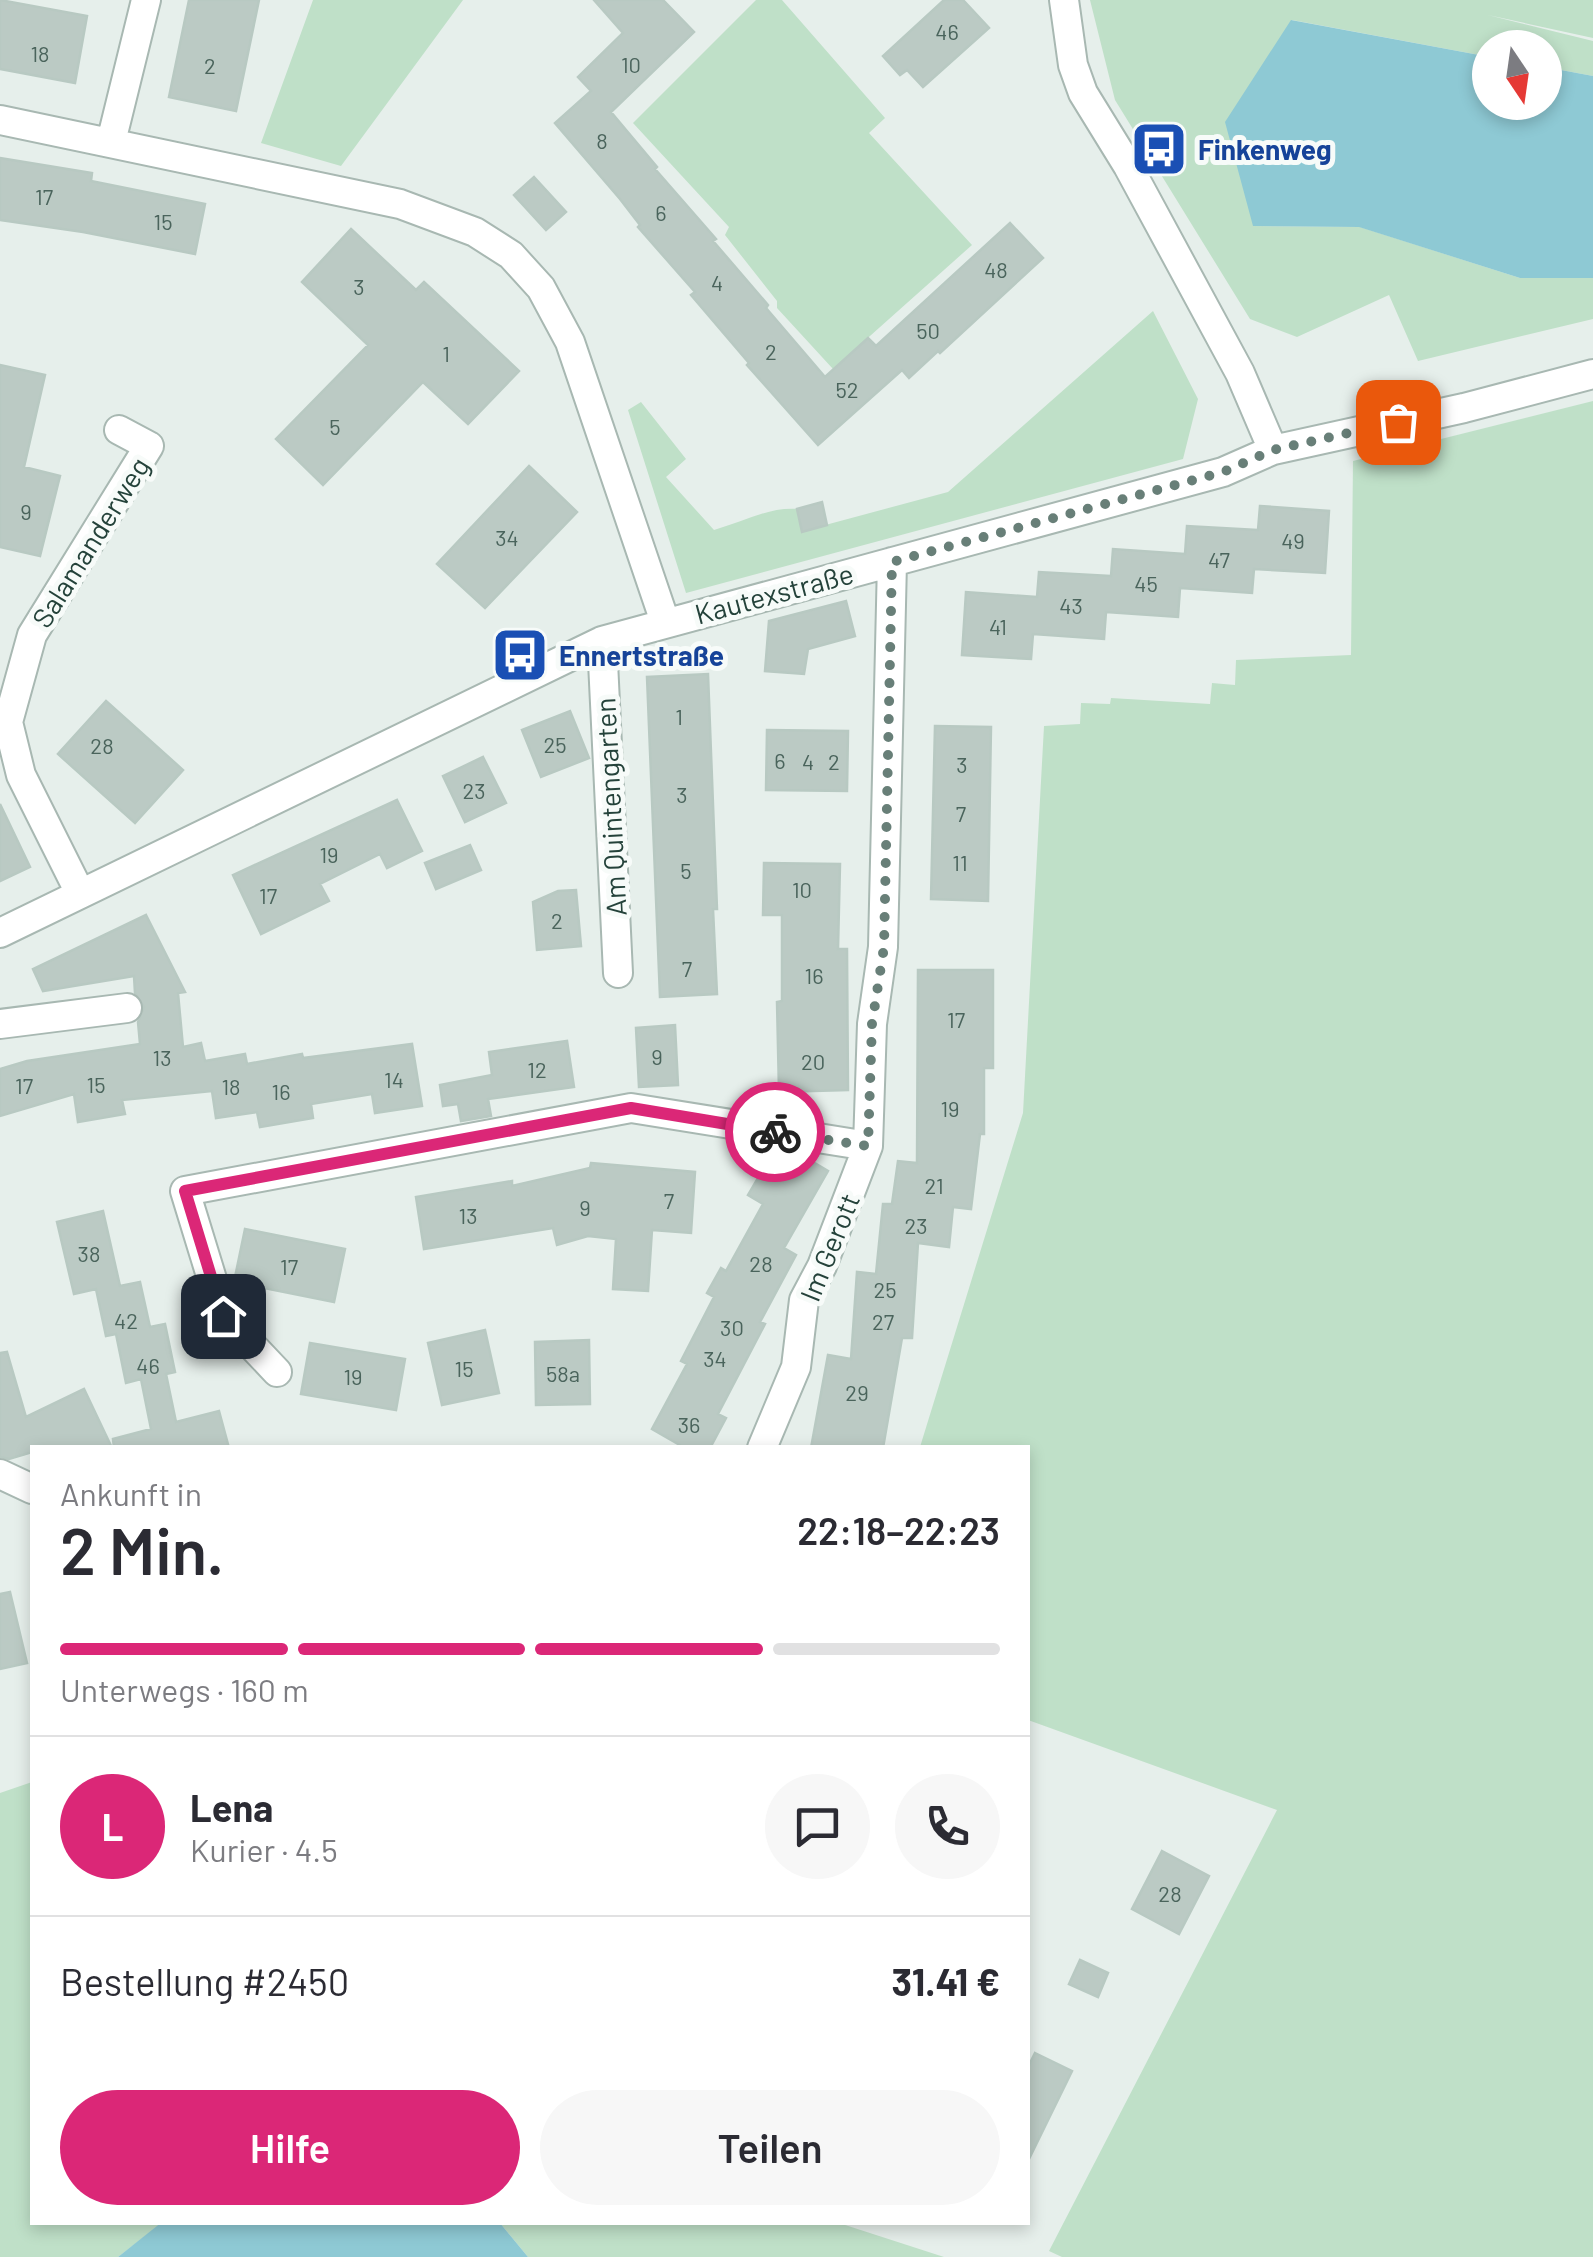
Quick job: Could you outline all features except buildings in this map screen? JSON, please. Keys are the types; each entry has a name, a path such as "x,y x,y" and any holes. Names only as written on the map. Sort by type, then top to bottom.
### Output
{"street":[{"path":"111,142 146,0"},
{"path":"1064,0 1073,65 1083,93 1128,166 1240,373 1273,450"},
{"path":"0,120 400,204 475,232 511,255 541,288 570,342 665,622"},
{"name":"Kautexstraße","path":"0,933 602,641 1223,472 1273,450 1464,408 1593,374"},
{"name":"Salamanderweg","path":"80,893 21,775 8,722 32,635 149,446 120,430"},
{"name":"Im Gerott","path":"763,1445 796,1367 804,1300 822,1266 868,1146 872,1024 884,947 892,562"},
{"name":"Am Quintengarten","path":"602,641 618,973"},
{"path":"0,1024 127,1008"},
{"path":"276,1372 223,1316 185,1191 631,1108 868,1146"},
{"path":"0,1474 30,1488"}],"green space":[{"path":"313,0 463,0 341,166 261,143"},
{"path":"756,0 782,0 885,118 869,133 972,245 833,369 777,308 777,301 725,235 729,227 633,123"},
{"path":"1090,0 1593,0 1593,38 1488,15 1549,30 1472,30 1472,54 1292,20 1253,226 1360,227 1520,278 1593,278 1593,319 1418,361 1389,295 1297,337 1250,319 1115,100"},
{"path":"1562,33 1593,41 1593,76 1562,70"},
{"path":"1153,311 1198,399 1183,459 686,593 628,410 641,402 686,459 666,477 714,530 766,513 797,509 803,531 948,492"},
{"path":"1593,401 1593,2257 1062,2257 1049,2251 1277,1810 1030,1721 1030,1445 921,1445 1023,1113 1044,726 1080,724 1081,703 1110,704 1111,698 1210,704 1212,683 1235,685 1236,660 1351,655 1353,461"},
{"path":"30,1783 30,2225 159,2225 118,2257 0,2257 0,1793"},
{"path":"502,2225 845,2225 944,2257 528,2257"}],"water":[{"path":"1291,20 1472,54 1472,120 1562,120 1562,70 1593,76 1593,278 1520,278 1359,227 1253,226 1225,122"},
{"path":"158,2225 502,2225 528,2257 118,2257"}],"way so far":[{"path":"775,1132 868,1146 872,1024 884,947 892,562 1223,472 1273,450 1398,422"}],"place":[{"name":"Finkenweg","path":"1159,149"},
{"name":"Ennertstraße","path":"520,655"}],"route":[{"path":"223,1316 185,1191 631,1108 775,1132"}]}
